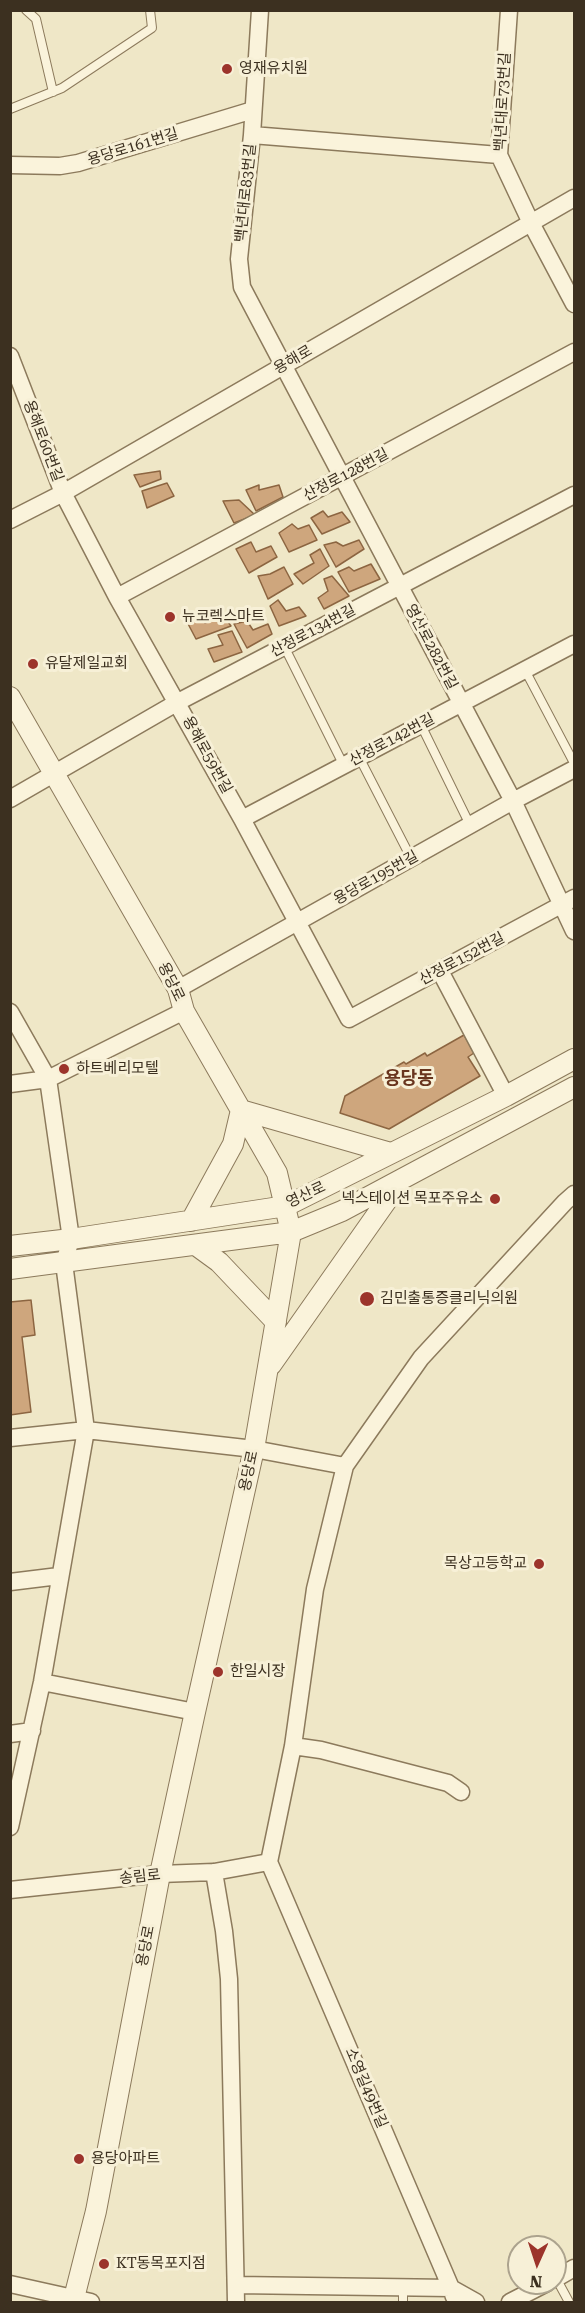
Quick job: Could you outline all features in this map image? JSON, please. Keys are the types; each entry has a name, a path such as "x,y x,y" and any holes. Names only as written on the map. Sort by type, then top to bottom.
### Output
{"street":[{"name":"백년대로83번길","path":"260,10 252,135 239,259 240,278 244,294 282,367"},
{"name":"백년대로73번길","path":"509,10 499,155 531,223 574,304"},
{"name":"용당로161번길","path":"10,165 60,166 78,163 253,110"},
{"path":"252,135 499,155"},
{"name":"용해로","path":"10,520 63,493 574,198"},
{"name":"산정로128번길","path":"117,597 574,352"},
{"name":"용해로60번길","path":"10,356 63,493"},
{"name":"영산로282번길","path":"282,367 568,902 574,930"},
{"name":"용해로59번길","path":"63,493 117,597 178,702 349,1019"},
{"name":"산정로134번길","path":"10,799 178,702 574,495"},
{"name":"산정로142번길","path":"242,819 574,644"},
{"name":"용당로","path":"10,697 178,989 184,1011 277,1173 291,1232 254,1449 160,1874 80,2301"},
{"name":"용당로195번길","path":"178,989 574,769"},
{"name":"산정로152번길","path":"349,1019 568,902"},
{"path":"440,971 506,1096"},
{"path":"10,1084 48,1080 184,1011"},
{"path":"10,1012 48,1080 71,1239 64,1263 86,1430 42,1682 10,1827"},
{"name":"영산로","path":"10,1246 71,1239 286,1206 506,1096 574,1059"},
{"name":"영산로","path":"10,1269 291,1232 342,1211 574,1087"},
{"path":"191,1221 233,1144 241,1110 391,1154"},
{"path":"268,1370 401,1180"},
{"path":"269,1862 293,1746 315,1589 345,1466 421,1358 574,1194"},
{"path":"198,1245 219,1262 276,1322"},
{"path":"10,1438 86,1430 254,1449 345,1466"},
{"path":"10,1582 59,1576"},
{"path":"42,1682 195,1712"},
{"path":"10,1734 32,1731"},
{"path":"293,1746 321,1750 448,1783 461,1792"},
{"name":"송림로","path":"10,1890 160,1874 214,1872 269,1862"},
{"name":"소영길49번길","path":"269,1862 454,2295"},
{"path":"214,1872 229,1979 236,2302"},
{"path":"10,2284 80,2301"},
{"path":"236,2285 403,2295 454,2295 476,2302"},
{"path":"510,2302 524,2295"}],"lane":[{"path":"26,10 36,19 53,92"},
{"path":"10,109 53,92 108,59 152,28 150,10"},
{"path":"284,646 344,766"},
{"path":"525,670 574,763"},
{"path":"421,725 470,825"},
{"path":"359,757 411,858"}],"building":[{"path":"160,471 161,479 140,487 134,475"},
{"path":"167,483 174,496 147,508 142,491"},
{"path":"259,485 259,490 279,485 283,497 256,511 246,490"},
{"path":"239,500 255,515 234,523 223,501"},
{"path":"323,511 328,517 342,512 350,522 322,534 311,518"},
{"path":"292,524 298,529 309,525 317,540 289,552 279,533"},
{"path":"359,540 364,549 336,567 324,545 336,542 343,546"},
{"path":"251,542 256,552 271,546 277,557 249,573 236,549"},
{"path":"320,549 329,566 303,584 294,574 314,563 310,555"},
{"path":"371,564 380,579 349,592 338,572 349,567 354,571"},
{"path":"284,567 293,584 268,599 258,576 270,574"},
{"path":"332,576 349,596 324,609 318,598 328,591 324,579"},
{"path":"278,600 286,611 299,607 306,616 279,626 270,606"},
{"path":"199,615 205,623 223,615 231,626 196,639 186,620"},
{"path":"247,621 253,630 268,624 272,634 247,648 234,624"},
{"path":"232,631 242,652 214,662 208,649 223,645 218,635"},
{"path":"464,1035 474,1053 468,1057 480,1076 389,1129 340,1113 345,1096 404,1062 406,1064 425,1053 427,1056"},
{"path":"31,1300 35,1335 22,1337 31,1412 10,1415 10,1302"}],"place":[{"name":"영재유치원","path":"227,69"},
{"name":"뉴코렉스마트","path":"170,617"},
{"name":"유달제일교회","path":"33,664"},
{"name":"하트베리모텔","path":"64,1069"},
{"name":"넥스테이션 목포주유소","path":"495,1199"},
{"name":"김민출통증클리닉의원","path":"367,1299"},
{"name":"목상고등학교","path":"539,1564"},
{"name":"한일시장","path":"218,1672"},
{"name":"용당아파트","path":"79,2159"},
{"name":"KT동목포지점","path":"104,2264"}],"district":[{"name":"용당동","path":"409,1079"}]}
